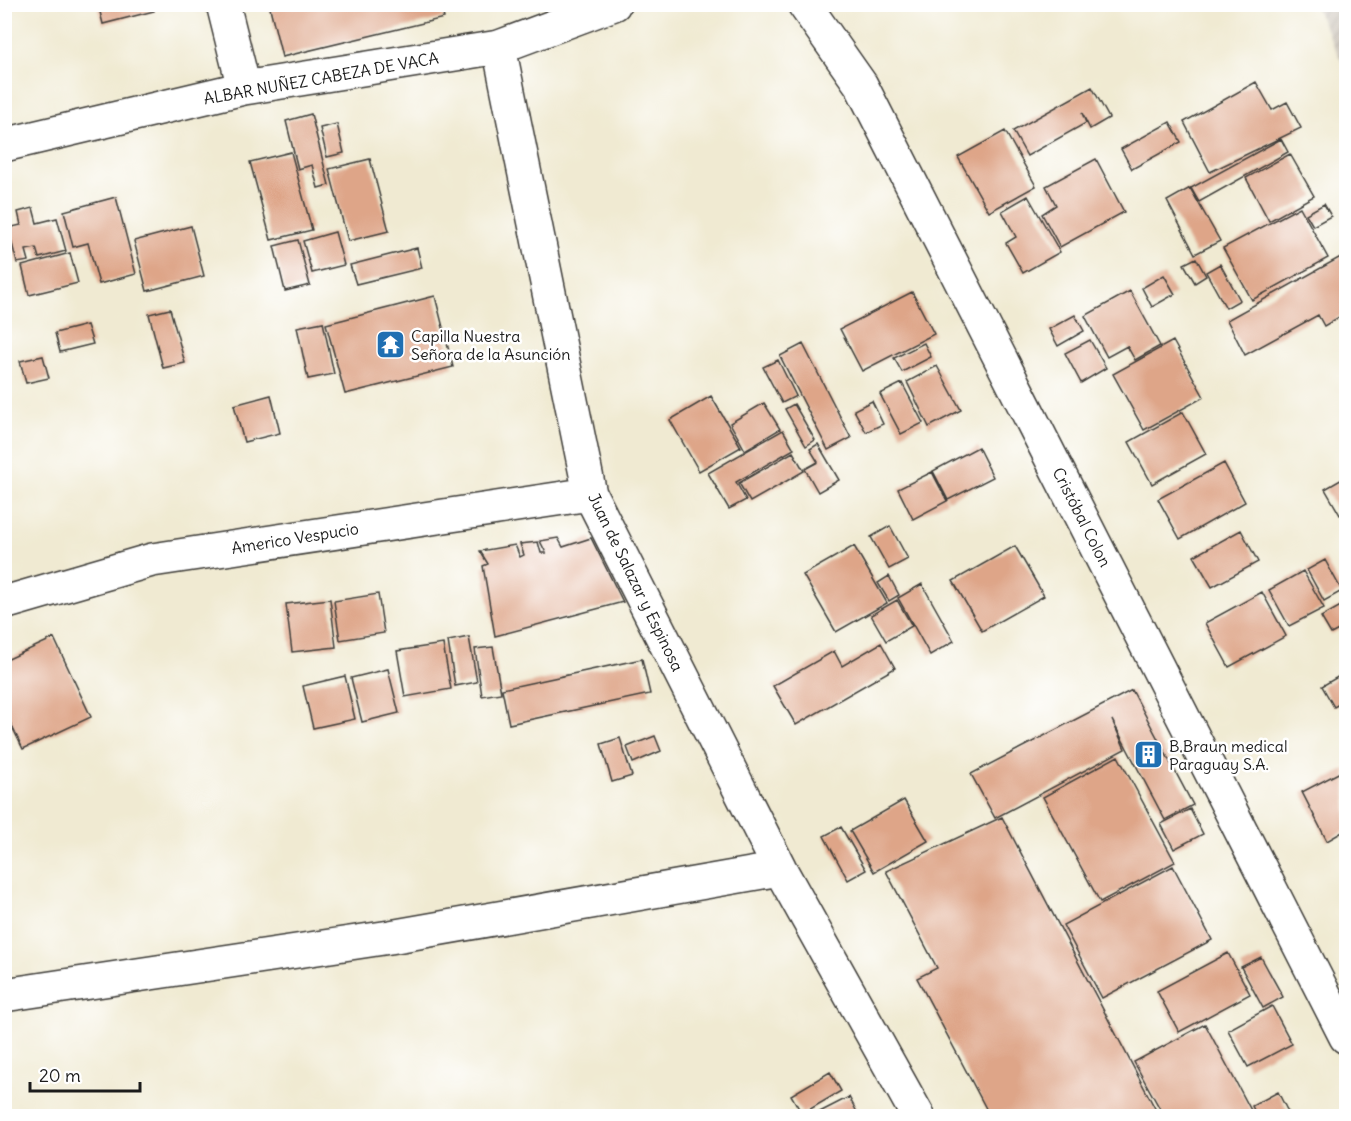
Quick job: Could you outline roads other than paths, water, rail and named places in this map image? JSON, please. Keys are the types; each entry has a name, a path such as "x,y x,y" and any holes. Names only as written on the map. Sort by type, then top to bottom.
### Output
{"street":[{"path":"223,4 244,88"},
{"path":"499,48 614,4"},
{"name":"Cristóbal Colon","path":"804,4 861,85 1347,1037"},
{"name":"ALBAR NUÑEZ CABEZA DE VACA","path":"4,145 244,88 499,48"},
{"name":"Juan de Salazar y Espinosa","path":"499,48 590,494 780,869 918,1116"},
{"name":"Americo Vespucio","path":"4,603 152,560 590,494"},
{"path":"4,995 390,938 780,869"}],"place":[{"name":"Capilla Nuestra Señora de la Asunción","path":"390,345"},
{"name":"B.Braun medical Paraguay S.A.","path":"1148,755"}]}
